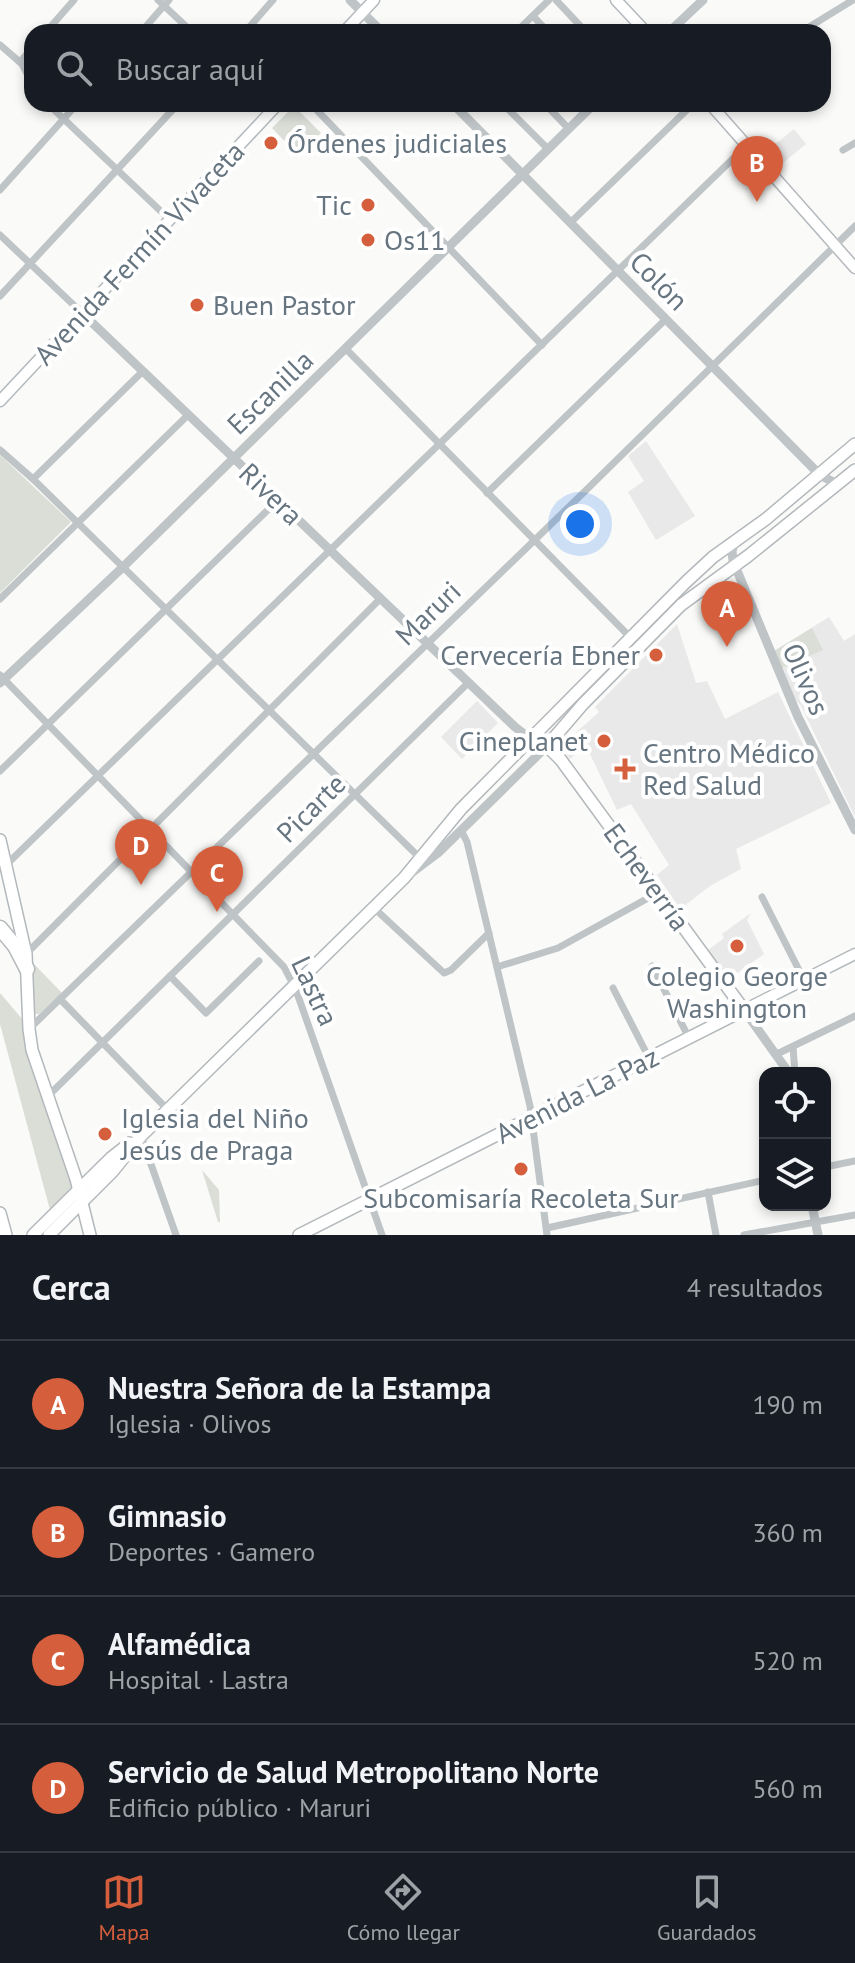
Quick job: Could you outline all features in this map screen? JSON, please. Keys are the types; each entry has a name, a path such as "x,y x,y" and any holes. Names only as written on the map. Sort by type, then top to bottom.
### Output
{"highway":[{"path":"0,928 27,962"}],"main road":[{"path":"351,24 374,0"},
{"path":"616,0 638,24"},
{"name":"Avenida Fermín Vivaceta","path":"0,401 267,112"},
{"path":"717,112 855,268"},
{"path":"33,1235 113,1171 141,1136 404,878 461,809 704,565 855,444"},
{"path":"546,747 583,704 672,614 855,470"},
{"name":"Rivera","path":"531,739 546,747"},
{"name":"Echeverría","path":"546,747 561,760 744,1010"},
{"path":"0,840 27,962 32,1050 90,1235"},
{"name":"Avenida La Paz","path":"299,1235 855,954"},
{"path":"49,1235 80,1197"},
{"path":"0,1213 6,1235"}],"street":[{"path":"53,24 74,0"},
{"path":"252,24 273,0"},
{"path":"350,0 374,24"},
{"path":"524,24 549,0"},
{"path":"556,0 578,24"},
{"path":"678,24 703,0"},
{"path":"814,24 853,0"},
{"path":"147,24 164,2 185,24"},
{"path":"533,16 540,24"},
{"path":"0,45 24,69"},
{"path":"20,62 24,57"},
{"path":"56,112 170,220"},
{"path":"0,190 70,112"},
{"path":"0,296 170,112"},
{"path":"319,112 542,345"},
{"name":"Colón","path":"461,112 820,475 837,484"},
{"path":"511,112 548,149"},
{"path":"553,112 569,129"},
{"name":"Escanilla","path":"1,679 123,567 586,112"},
{"path":"570,223 685,112"},
{"path":"843,150 855,143"},
{"path":"6,865 746,146"},
{"name":"Maruri","path":"29,1029 855,226"},
{"name":"Rivera","path":"0,235 468,683 531,739"},
{"path":"487,493 666,319"},
{"path":"346,349 630,637"},
{"path":"33,479 143,371"},
{"path":"0,599 188,415"},
{"path":"0,450 420,858"},
{"path":"0,771 278,500"},
{"name":"Olivos","path":"735,541 732,551 735,566 798,717 855,830"},
{"path":"27,962 151,829 380,599"},
{"name":"Lastra","path":"1,679 49,724 281,963 294,986 382,1235"},
{"name":"Picarte","path":"47,1097 468,683"},
{"path":"404,878 426,863 546,747"},
{"path":"461,830 467,842 532,1118 547,1232 759,1181"},
{"path":"497,967 558,948 659,892"},
{"path":"762,897 804,980"},
{"path":"374,908 444,973 489,933"},
{"path":"170,976 206,1013 259,961"},
{"path":"652,966 689,1038"},
{"path":"613,988 649,1058"},
{"path":"60,999 168,1110"},
{"path":"744,1010 787,1067"},
{"path":"777,1054 855,1016"},
{"path":"792,1067 793,1047"},
{"path":"141,1136 176,1235"},
{"path":"831,1166 855,1161"},
{"path":"708,1192 716,1235"},
{"path":"813,1211 818,1235"},
{"path":"744,1235 855,1215"}],"shaded area":[{"path":"288,112 300,112 321,133 298,155 272,128"},
{"path":"794,129 806,144 779,166 767,151"},
{"path":"646,441 695,516 656,540 628,492 644,481 628,456"},
{"path":"0,455 71,522 0,593"},
{"path":"829,617 844,641 855,634 855,817 801,706 792,696 774,651"},
{"path":"677,624 696,683 707,681 725,719 778,692 831,803 736,849 741,869 710,886 680,909 657,875 669,865 631,804 617,810 586,746 570,759 561,746 599,712 595,707"},
{"path":"812,628 823,650 781,668 774,651"},
{"path":"477,701 498,723 462,759 441,737"},
{"name":"Colegio George Washington","path":"751,913 747,920 764,954 729,979 708,950 724,938 722,934"},
{"path":"33,963 62,993 39,1014 34,1014"},
{"path":"0,993 23,1020 28,1058 74,1185 50,1210 0,1024"},
{"path":"202,1170 219,1190 220,1222 218,1222"}],"place":[{"name":"Órdenes judiciales","path":"271,143"},
{"name":"Gimnasio","path":"757,202"},
{"name":"Tic","path":"368,205"},
{"name":"Os11","path":"368,240"},
{"name":"Buen Pastor","path":"197,305"},
{"name":"Nuestra Señora de la Estampa","path":"727,647"},
{"name":"Cervecería Ebner","path":"656,655"},
{"name":"Cineplanet","path":"604,741"},
{"name":"Centro Médico Red Salud","path":"625,769"},
{"name":"Servicio de Salud Metropolitano Norte","path":"141,885"},
{"name":"Alfamédica","path":"217,912"},
{"name":"Colegio George Washington","path":"737,946"},
{"name":"Iglesia del Niño Jesús de Praga","path":"105,1134"},
{"name":"Subcomisaría Recoleta Sur","path":"521,1169"}]}
